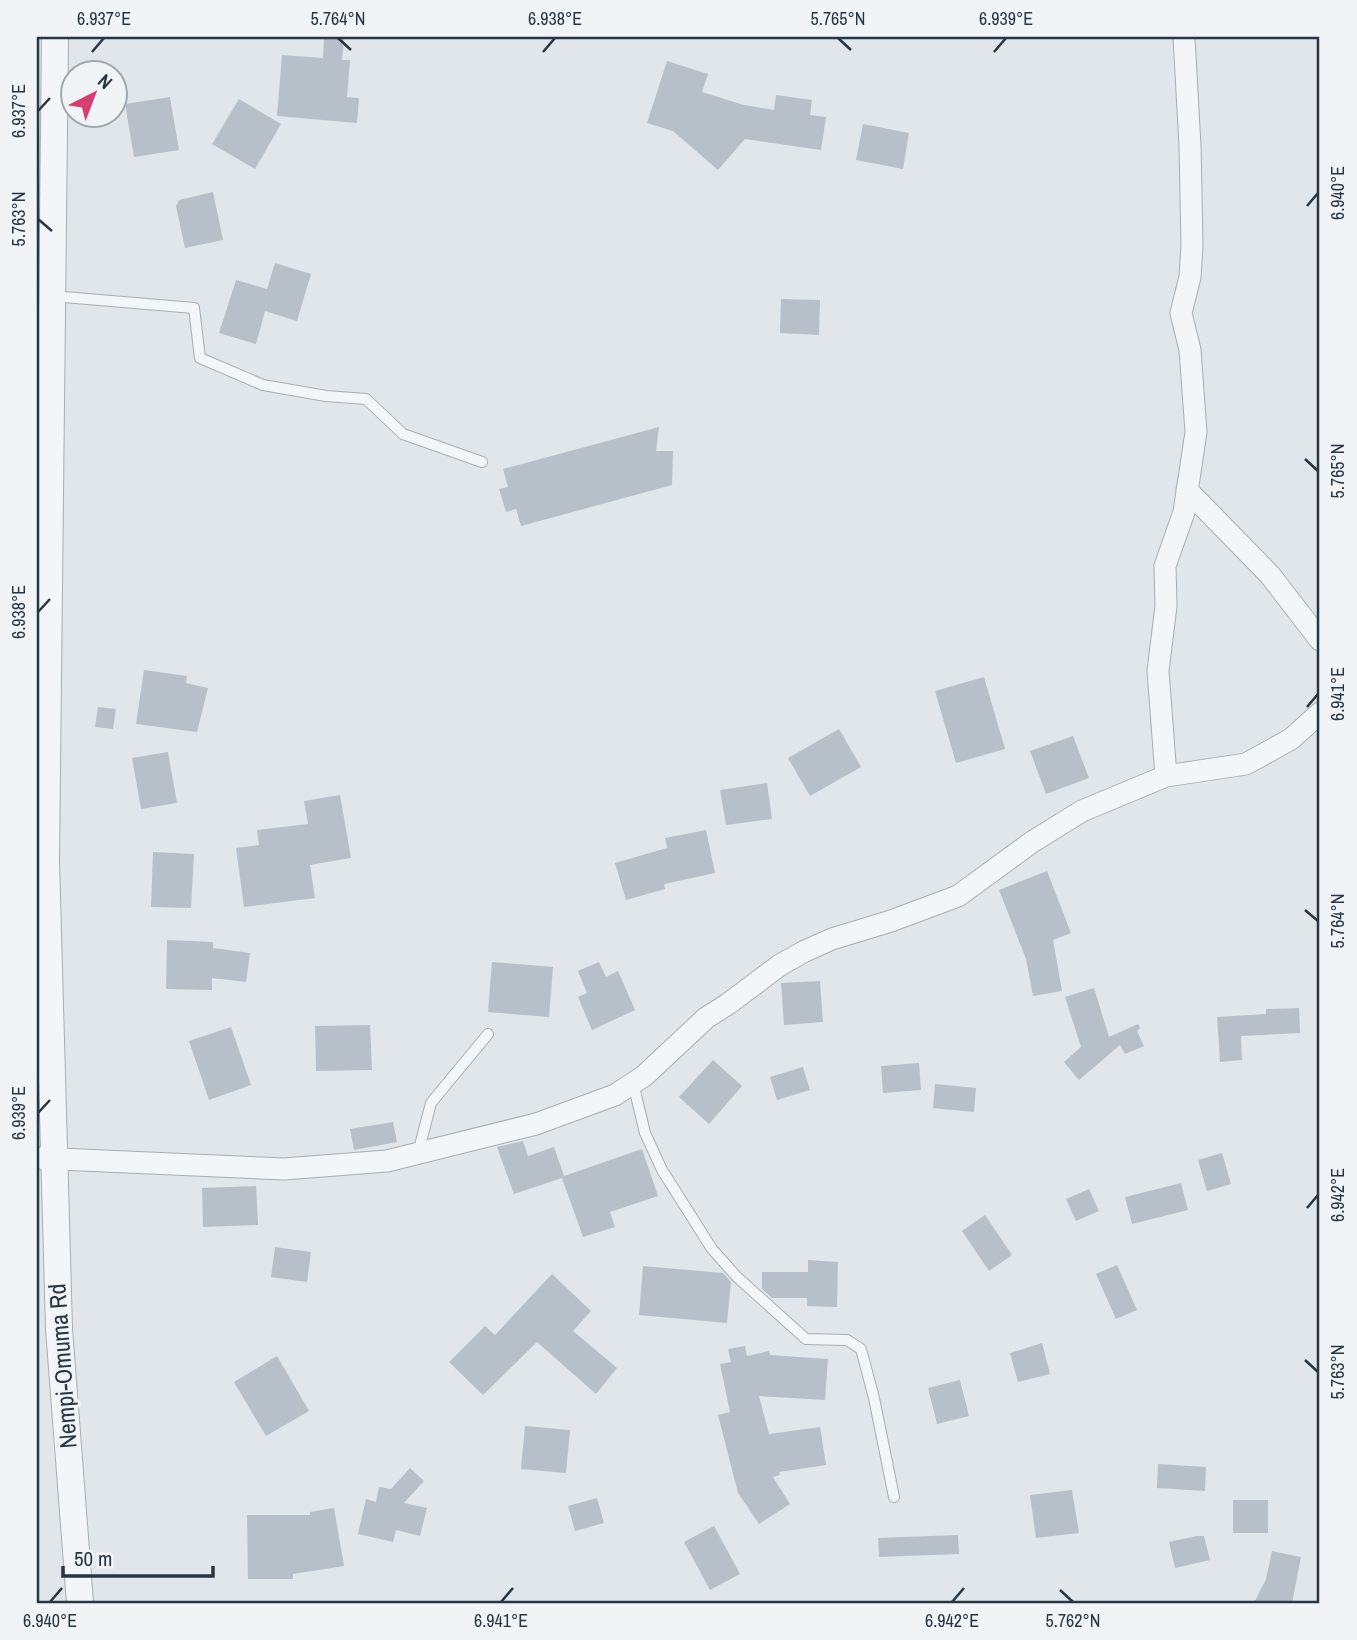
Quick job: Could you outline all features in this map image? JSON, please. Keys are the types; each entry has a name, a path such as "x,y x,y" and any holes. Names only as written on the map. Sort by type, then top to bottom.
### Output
{"street":[{"name":"Nempi-Omuma Rd","path":"55,37 52,296 44,363 41,769 46,861 46,1159 80,1603"},
{"path":"1166,776 1158,671 1167,607 1165,566 1184,512 1196,432 1190,349 1181,313 1190,277 1192,245 1184,37"},
{"path":"1187,490 1270,575 1320,640"},
{"path":"46,1159 284,1169 387,1161 536,1124 615,1095 634,1083 706,1018 797,956 832,939 958,896 1032,842 1082,811 1166,776 1246,764 1291,739 1320,713"}],"lane":[{"path":"52,296 194,309 200,358 263,385 326,396 366,399 403,434 482,463"},
{"path":"418,1153 431,1103 488,1034"},
{"path":"634,1083 645,1133 651,1146 685,1209 712,1249 737,1277 806,1339 847,1340 861,1349 894,1497"}],"building":[{"path":"324,37 344,37 342,60 350,60 347,97 359,98 357,123 277,116 282,55 323,58"},
{"path":"667,61 708,74 702,92 744,105 774,110 776,95 812,100 810,115 826,117 821,150 745,139 718,170 673,131 647,123"},
{"path":"170,97 179,150 134,157 129,130 130,103"},
{"path":"239,99 281,124 255,169 212,144"},
{"path":"863,124 909,133 903,169 856,160"},
{"path":"213,192 223,240 185,248 176,206 179,200"},
{"path":"275,263 311,274 297,321 265,311 256,344 219,333 236,280 267,289"},
{"path":"781,299 820,300 819,335 780,333"},
{"path":"659,427 656,451 673,451 672,485 521,526 516,509 506,512 499,489 508,487 503,469"},
{"path":"144,670 187,676 186,683 208,688 197,732 136,724"},
{"path":"984,677 1005,749 956,763 935,691"},
{"path":"98,707 116,709 113,729 95,727"},
{"path":"839,729 861,767 810,796 788,758"},
{"path":"1073,736 1089,778 1046,794 1030,751"},
{"path":"168,752 177,803 141,809 132,758"},
{"path":"767,783 772,819 726,825 720,790"},
{"path":"340,795 351,858 310,865 315,898 244,907 236,848 259,845 257,830 308,824 304,801"},
{"path":"706,830 715,873 664,884 665,889 626,900 615,863 667,848 665,838"},
{"path":"153,852 194,854 191,908 151,907"},
{"path":"1047,871 1071,933 1053,940 1062,991 1033,996 1026,959 999,890"},
{"path":"167,940 213,942 213,948 250,953 246,982 212,978 212,990 166,989"},
{"path":"492,962 553,967 549,1017 488,1012"},
{"path":"599,962 606,977 618,971 635,1010 592,1030 578,997 587,993 578,971"},
{"path":"820,981 823,1022 784,1025 781,983"},
{"path":"1094,988 1109,1037 1138,1024 1140,1028 1137,1031 1144,1046 1125,1054 1120,1045 1079,1080 1064,1062 1081,1047 1065,997"},
{"path":"1299,1008 1300,1033 1241,1036 1242,1060 1220,1062 1217,1017 1266,1014 1266,1009"},
{"path":"370,1025 372,1070 316,1071 315,1026"},
{"path":"231,1027 251,1085 209,1100 189,1041"},
{"path":"713,1060 742,1086 709,1124 679,1097"},
{"path":"919,1063 921,1090 883,1093 881,1066"},
{"path":"803,1067 810,1090 777,1100 770,1077"},
{"path":"935,1084 976,1088 974,1112 933,1108"},
{"path":"393,1122 397,1142 354,1150 350,1129"},
{"path":"523,1141 528,1156 554,1147 564,1176 642,1149 658,1196 610,1212 615,1227 583,1237 562,1178 514,1194 497,1147"},
{"path":"1222,1153 1231,1184 1207,1191 1198,1160"},
{"path":"1181,1183 1188,1210 1132,1224 1125,1197"},
{"path":"256,1186 258,1225 203,1227 202,1188"},
{"path":"1089,1189 1099,1211 1076,1221 1066,1199"},
{"path":"985,1215 1012,1255 989,1271 962,1231"},
{"path":"275,1247 311,1252 307,1282 271,1277"},
{"path":"808,1260 838,1262 837,1307 807,1306 807,1298 772,1298 762,1289 762,1272 808,1272"},
{"path":"1117,1265 1137,1310 1116,1319 1096,1274"},
{"path":"643,1266 723,1273 731,1282 727,1323 639,1315"},
{"path":"552,1274 591,1311 573,1331 617,1368 596,1394 537,1342 483,1395 449,1362 485,1326 495,1335"},
{"path":"1042,1343 1050,1374 1018,1382 1010,1353"},
{"path":"745,1346 747,1356 769,1351 770,1355 828,1359 825,1400 759,1396 769,1434 820,1427 826,1465 779,1472 780,1475 773,1477 790,1504 759,1524 738,1493 718,1415 730,1412 720,1364 731,1362 728,1349"},
{"path":"277,1356 309,1411 266,1436 234,1382"},
{"path":"960,1380 969,1416 937,1424 928,1388"},
{"path":"525,1426 570,1430 566,1473 521,1469"},
{"path":"1158,1464 1206,1467 1205,1491 1157,1488"},
{"path":"410,1468 424,1481 404,1503 427,1508 420,1536 396,1530 393,1542 358,1534 366,1499 376,1502 379,1487 391,1489"},
{"path":"1072,1490 1079,1533 1036,1538 1030,1495"},
{"path":"597,1498 604,1523 575,1531 568,1506"},
{"path":"1233,1500 1268,1500 1268,1533 1233,1533"},
{"path":"334,1508 344,1566 293,1574 293,1579 248,1579 247,1515 310,1515 310,1512"},
{"path":"714,1526 740,1574 710,1590 684,1542"},
{"path":"958,1535 959,1554 879,1557 878,1538"},
{"path":"1204,1536 1210,1560 1175,1568 1169,1542"},
{"path":"1272,1551 1301,1557 1292,1603 1254,1603 1266,1579"}]}
